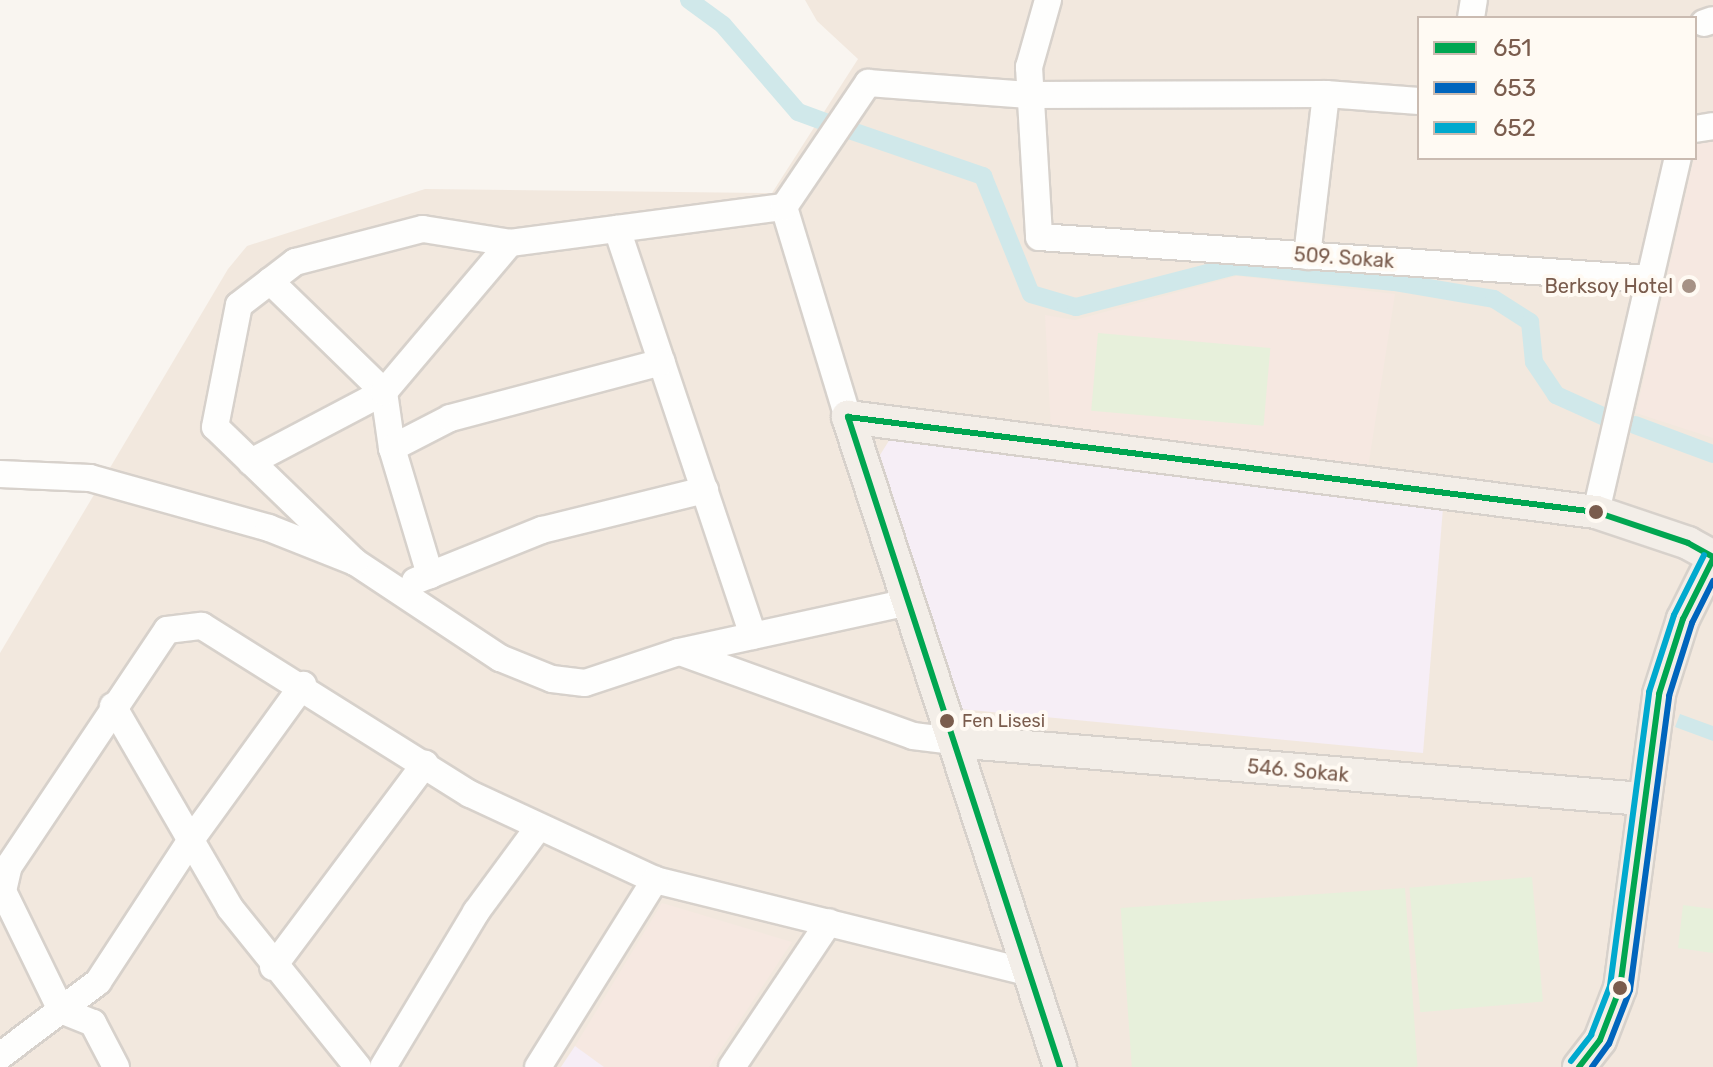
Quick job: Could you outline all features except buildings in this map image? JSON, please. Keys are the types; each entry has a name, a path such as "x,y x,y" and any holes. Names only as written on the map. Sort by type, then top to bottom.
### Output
{"main road":[{"path":"1060,1067 848,417 1596,512 1688,543 1713,558 1683,619 1659,694 1642,799 1620,988 1600,1040 1579,1067"},
{"name":"546. Sokak","path":"954,741 1642,799"}],"street":[{"path":"1029,95 1029,67 1048,0"},
{"path":"909,602 679,652 585,683 552,679 500,658 355,562 215,427 239,305 295,262 423,229 510,243 784,207 868,83 1029,95 1326,94 1417,101"},
{"path":"1307,256 1326,94"},
{"name":"509. Sokak","path":"1029,95 1039,237 1650,279"},
{"path":"1596,512 1678,160"},
{"path":"784,207 848,417"},
{"path":"617,229 753,636"},
{"path":"251,462 384,392 510,243"},
{"path":"270,281 384,392 392,448 430,575"},
{"path":"392,448 450,418 662,362"},
{"path":"0,474 90,478 269,528 355,562"},
{"path":"394,590 542,530 705,490"},
{"path":"116,1067 93,1023 61,1010 3,891 9,866 113,706 167,630 202,626 303,685 425,764 538,828 655,880 1027,972"},
{"path":"679,652 913,736 954,741"},
{"path":"0,1056 98,982 193,837 303,685"},
{"path":"113,706 193,837 230,908 273,967 312,1003 358,1067"},
{"path":"273,967 425,764"},
{"path":"383,1067 476,912 538,828"},
{"path":"538,1067 655,880"},
{"path":"732,1067 829,922"}],"shaded area":[{"path":"805,0 1713,0 1713,1067 0,1067 0,653 228,269 247,246 425,189 772,193 858,59 817,21"},
{"name":"Berksoy Hotel","path":"1698,140 1713,140 1713,438 1636,413 1693,160 1697,160"},
{"path":"1237,276 1395,294 1368,468 1051,430 1045,315 1075,320"},
{"path":"890,439 1443,508 1423,753 960,709 880,455"},
{"path":"662,903 792,942 709,1067 604,1067 575,1046"},
{"path":"575,1046 604,1067 561,1067"}],"green space":[{"path":"1098,333 1270,348 1264,426 1091,411"},
{"path":"1532,877 1543,1002 1420,1012 1409,888"},
{"path":"1405,888 1417,1067 1132,1067 1121,908"},
{"path":"1683,905 1713,909 1713,953 1678,948"}],"water":[{"path":"1680,714 1713,726 1713,741 1675,727"}],"waterway":[{"path":"689,0 723,25 798,112 825,122"},
{"path":"852,131 983,176 1031,294 1076,307 1234,266 1394,282 1494,299 1530,322 1534,362 1556,395 1607,418"},
{"path":"1635,425 1713,454"}],"transit line":[{"name":"651","path":"1060,1067 848,417 1596,512 1688,543 1713,557"},
{"name":"652","path":"1571,1061 1591,1035 1610,986 1649,692 1674,615 1704,555"},
{"name":"651","path":"1579,1067 1600,1040 1620,988 1659,694 1683,619 1713,559"},
{"name":"653","path":"1592,1067 1609,1044 1630,990 1669,696 1692,623 1713,581"}],"place":[{"name":"Berksoy Hotel","path":"1689,286"},
{"name":"Fen Lisesi","path":"947,721"}]}
